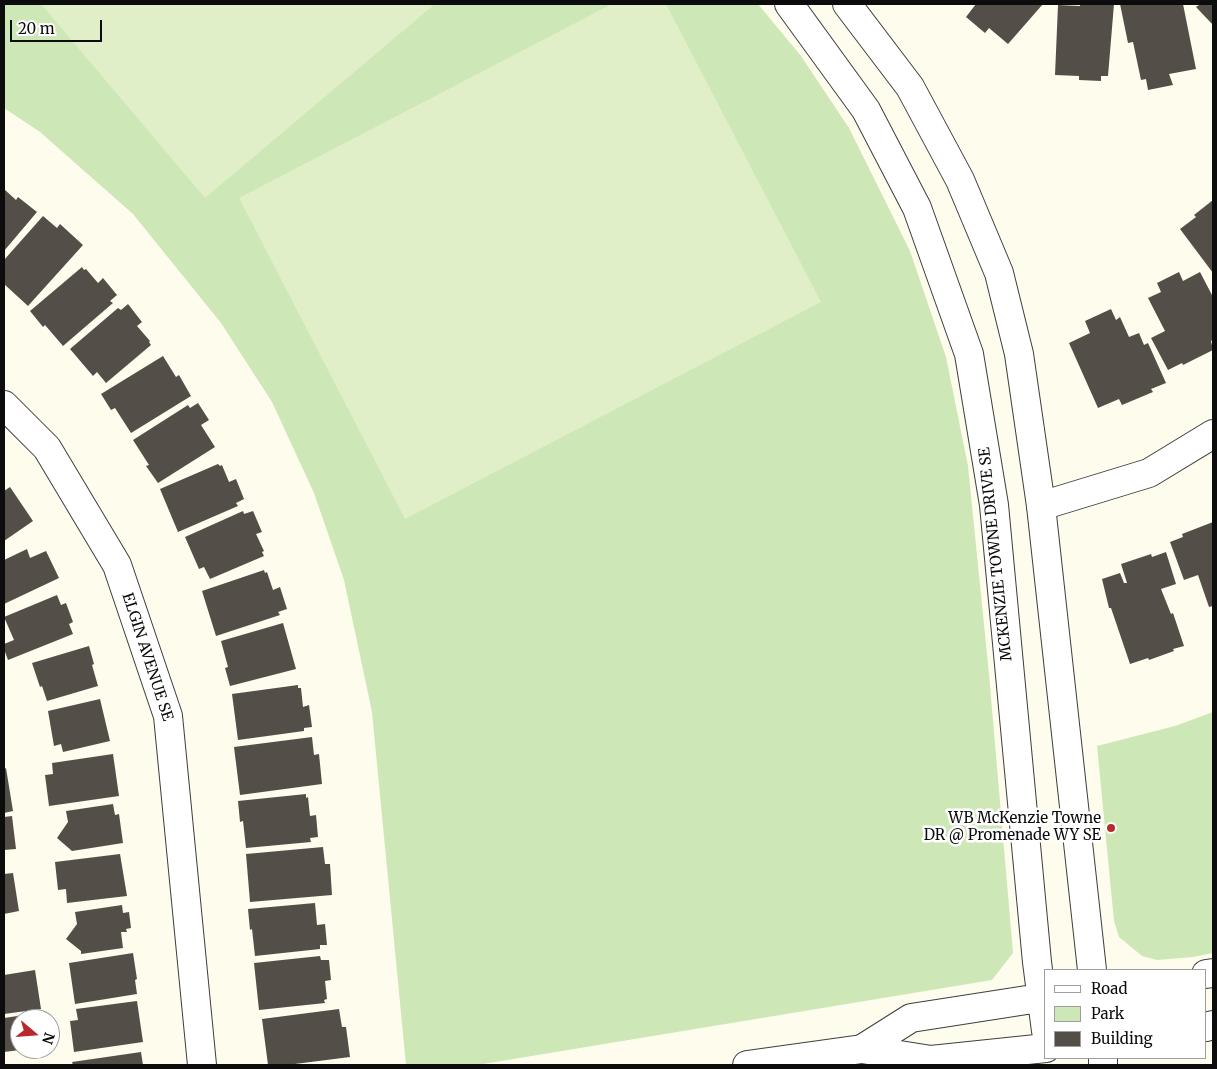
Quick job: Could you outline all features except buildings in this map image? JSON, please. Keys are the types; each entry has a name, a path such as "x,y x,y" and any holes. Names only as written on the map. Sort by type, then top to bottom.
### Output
{"street":[{"name":"MCKENZIE TOWNE DRIVE SE","path":"789,4 866,110 918,208 969,354 994,505 1043,997"},
{"path":"847,4 910,87 960,180 998,274 1019,354 1041,506 1092,969"},
{"name":"ELGIN AVENUE SE","path":"4,405 47,448 117,565 168,716 202,1065"},
{"path":"1041,506 1149,473 1213,434"},
{"path":"862,1049 912,1018 1043,997"},
{"path":"747,1065 862,1049 931,1060 1044,1048"}],"green space":[{"path":"4,4 758,4 801,56 849,128 910,251 946,357 968,466 989,674 1013,953 992,980 477,1065 406,1065 372,712 344,580 314,493 272,402 221,323 133,214 40,132 4,108"},
{"path":"41,4 435,4 205,198"},
{"path":"612,4 666,4 821,302 405,519 239,198"},
{"path":"1213,712 1213,953 1157,960 1142,956 1119,937 1114,921 1097,746 1175,726"}],"place":[{"name":"WB McKenzie Towne DR @ Promenade WY SE","path":"1111,828"}]}
